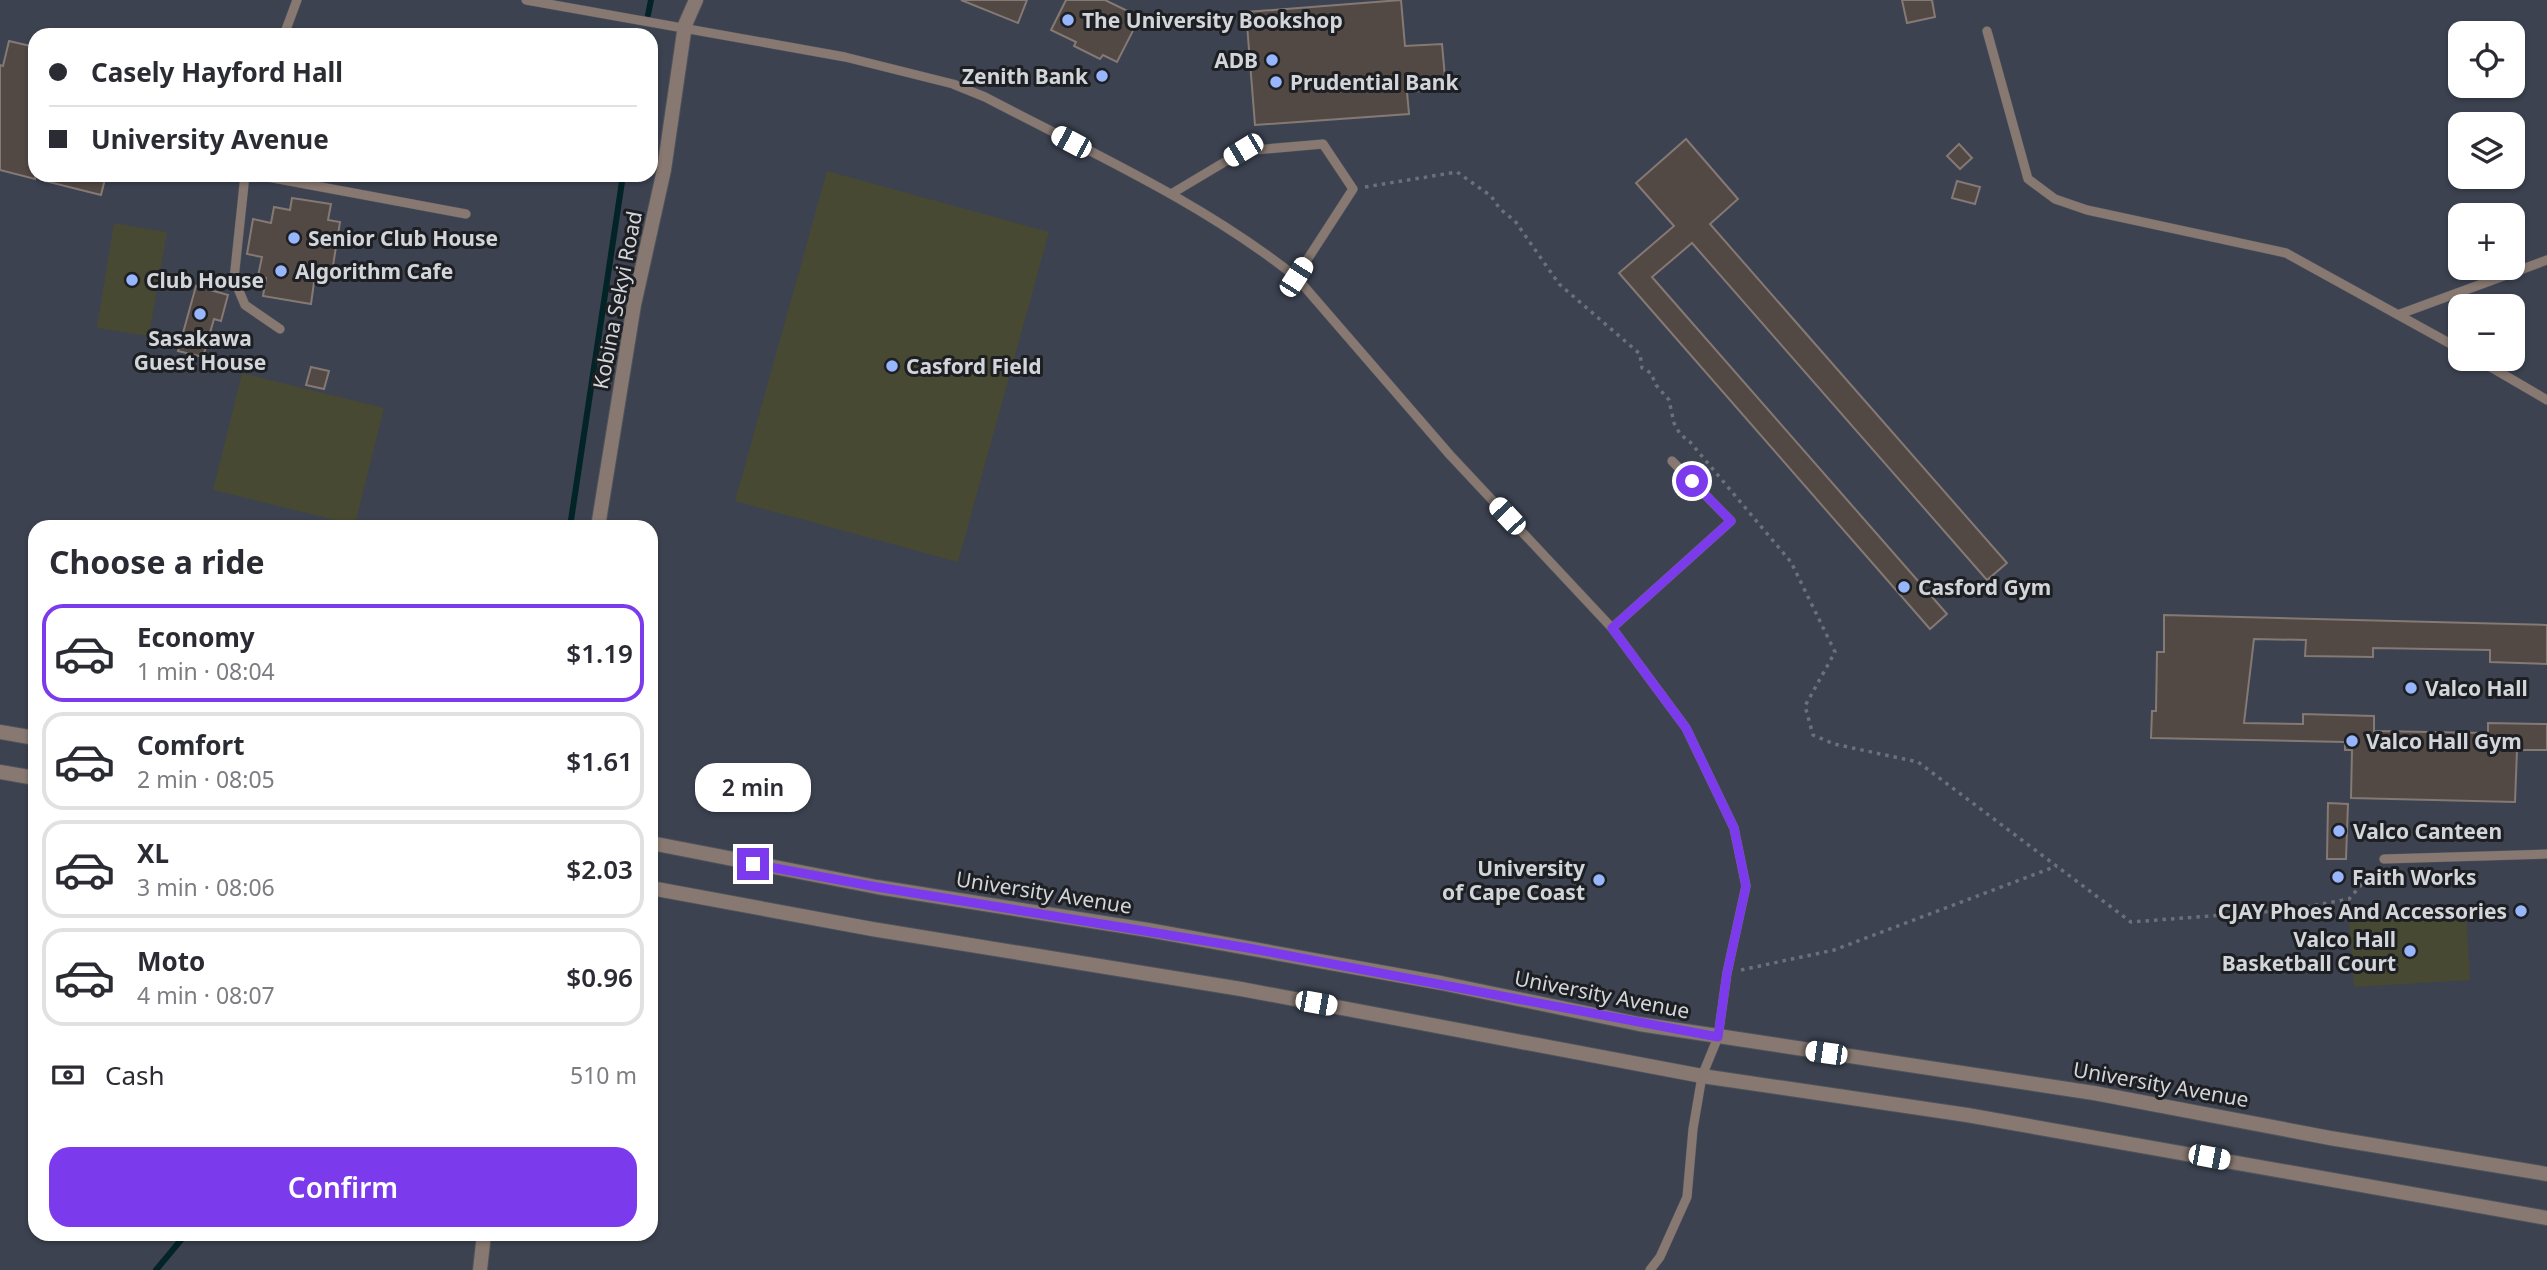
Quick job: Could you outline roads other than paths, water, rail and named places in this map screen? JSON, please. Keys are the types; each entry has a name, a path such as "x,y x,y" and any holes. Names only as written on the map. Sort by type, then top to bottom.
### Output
{"street":[{"name":"Kobina Sekyi Road","path":"599,520 634,305 664,170 685,28 696,0"},
{"path":"0,732 28,737"},
{"path":"0,772 28,777"},
{"name":"University Avenue","path":"658,844 877,887 1248,948 1718,1037 2094,1093 2330,1138 2547,1174"},
{"path":"658,889 884,931 1241,989 1702,1076 1967,1115 2547,1218"},
{"path":"480,1270 483,1241"}],"lane":[{"path":"287,28 297,0"},
{"path":"526,0 845,57 953,84 985,97 1171,194 1270,257 1296,277 1450,455 1612,628 1686,728 1734,828 1746,886 1727,973 1718,1037 1702,1076 1693,1129 1687,1198 1660,1257 1650,1270"},
{"path":"1987,31 2028,178 2055,199 2087,210 2286,253 2448,342"},
{"path":"1171,194 1243,150 1323,144 1353,189 1296,277"},
{"path":"244,182 234,279 245,306 280,329"},
{"path":"295,182 466,214"},
{"path":"2400,314 2547,260"},
{"path":"2497,371 2547,400"},
{"path":"1612,628 1731,521 1672,461"},
{"path":"2384,859 2547,854"}],"waterway":[{"path":"648,15 651,0"},
{"path":"571,520 622,182"},
{"path":"156,1270 180,1241"}],"place":[{"name":"The University Bookshop","path":"1068,20"},
{"name":"ADB","path":"1272,60"},
{"name":"Zenith Bank","path":"1102,76"},
{"name":"Prudential Bank","path":"1276,82"},
{"name":"Senior Club House","path":"294,238"},
{"name":"Algorithm Cafe","path":"281,271"},
{"name":"Club House","path":"132,280"},
{"name":"Sasakawa Guest House","path":"200,314"},
{"name":"Casford Field","path":"892,366"},
{"name":"Casford Gym","path":"1904,587"},
{"name":"Valco Hall","path":"2411,688"},
{"name":"Valco Hall Gym","path":"2352,741"},
{"name":"Valco Canteen","path":"2339,831"},
{"name":"Faith Works","path":"2338,877"},
{"name":"University of Cape Coast","path":"1599,880"},
{"name":"CJAY Phoes And Accessories","path":"2521,911"},
{"name":"Valco Hall Basketball Court","path":"2410,951"}]}
